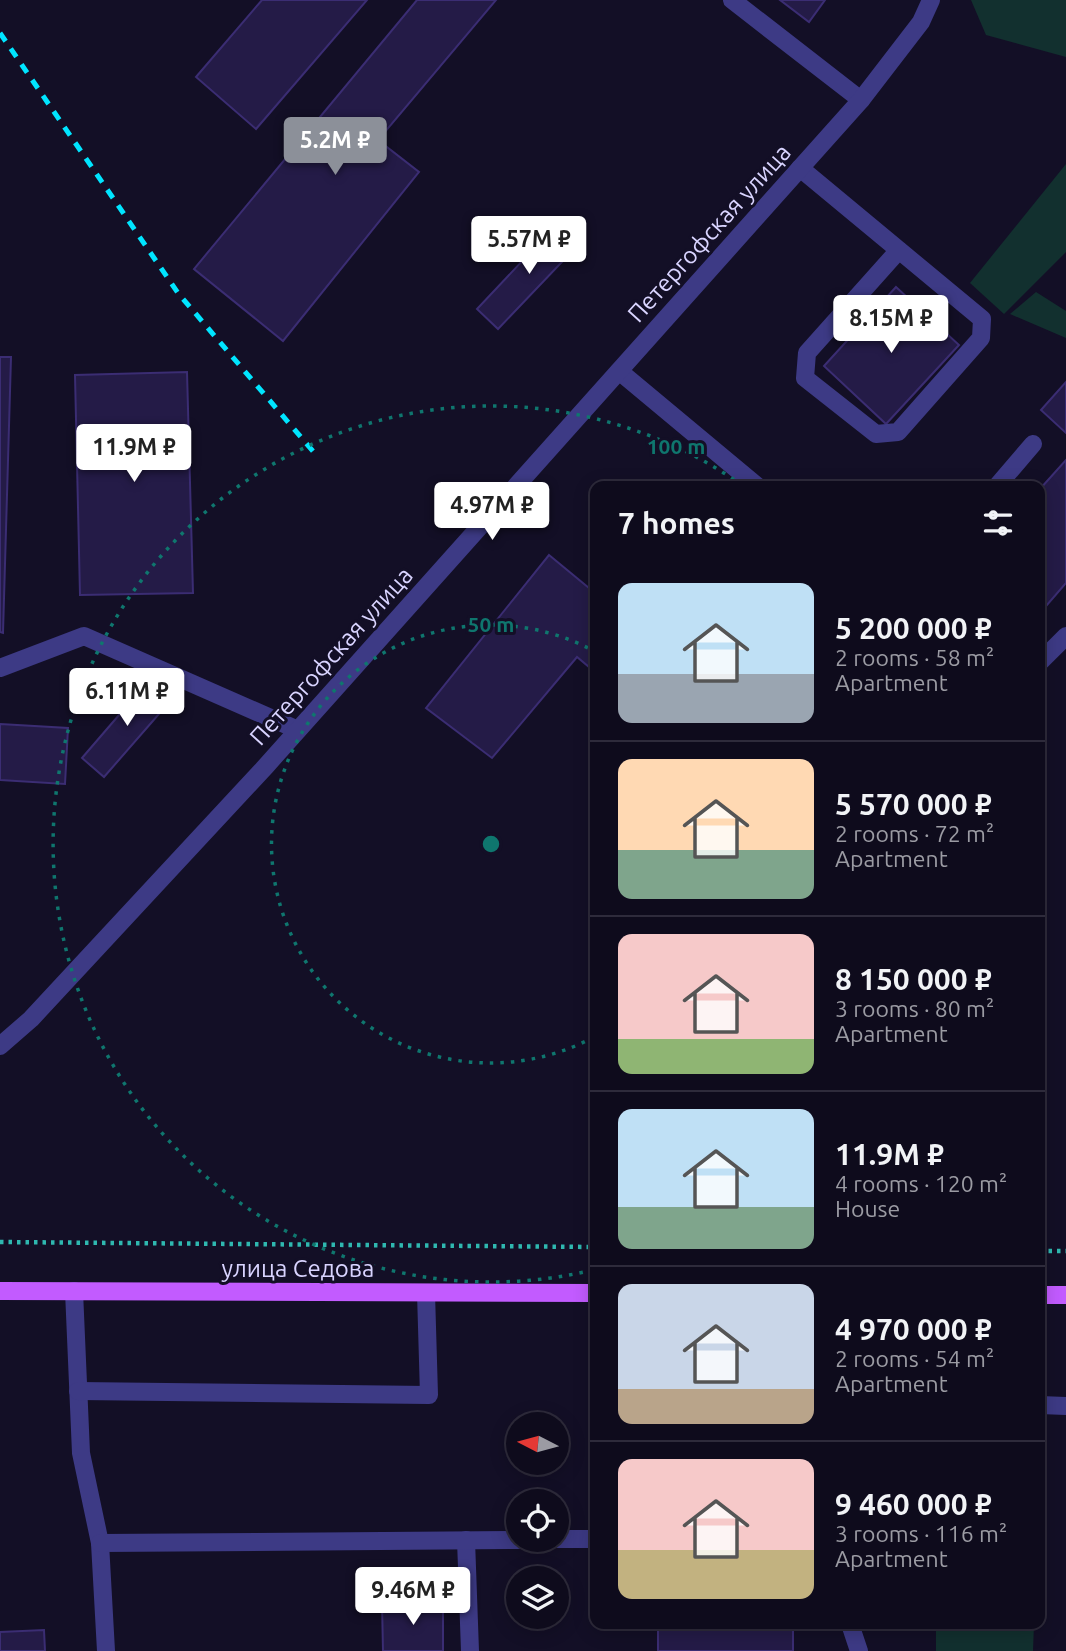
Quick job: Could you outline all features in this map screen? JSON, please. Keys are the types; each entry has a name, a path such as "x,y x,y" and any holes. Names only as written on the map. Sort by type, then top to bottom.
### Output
{"main road":[{"name":"улица Седова","path":"0,1291 590,1293"},
{"path":"1045,1295 1066,1295"}],"street":[{"path":"732,0 862,100"},
{"name":"Петергофская улица","path":"1,1044 31,1019 298,730 862,100 921,22 931,0"},
{"path":"800,168 897,248 982,319 981,338 898,432 876,435 805,378 807,353 899,250"},
{"path":"619,371 751,481"},
{"path":"1001,481 1033,444"},
{"path":"0,668 84,636 298,730"},
{"path":"1045,657 1066,636"},
{"path":"74,1292 80,1453 100,1543 106,1651"},
{"path":"78,1391 429,1395 426,1293"},
{"path":"1045,1405 1066,1406"},
{"path":"569,1539 590,1539"},
{"path":"466,1540 470,1651"},
{"path":"100,1543 506,1540"},
{"path":"852,1629 859,1651"}],"path":[{"path":"0,1242 590,1247"},
{"path":"1045,1251 1066,1251"}],"green space":[{"path":"971,0 1066,0 1066,57 986,35"},
{"path":"1066,164 1066,252 1004,314 970,283"},
{"path":"1036,292 1066,311 1066,338 1010,314"},
{"path":"936,1629 1034,1629 1033,1651 936,1651"}],"building":[{"path":"262,0 367,0 256,129 196,77"},
{"path":"417,0 496,0 378,140 419,172 283,341 194,269"},
{"path":"780,0 825,0 809,22"},
{"path":"559,222 580,243 498,329 477,309"},
{"path":"896,287 959,345 886,424 824,366"},
{"path":"0,357 11,357 3,633 0,632"},
{"path":"187,372 193,593 80,595 75,375"},
{"path":"1066,382 1066,433 1041,410"},
{"path":"1066,460 1066,583 1045,607 1045,483"},
{"path":"549,555 590,589 590,668 577,657 492,758 426,708"},
{"path":"150,679 172,699 104,777 82,758"},
{"path":"0,724 68,728 65,784 0,780"},
{"path":"443,1602 443,1651 383,1651 382,1603"},
{"path":"658,1629 793,1629 793,1651 658,1651"},
{"path":"44,1630 45,1651 0,1651 0,1632"}],"railway":[{"path":"0,33 178,293 317,456"}]}
